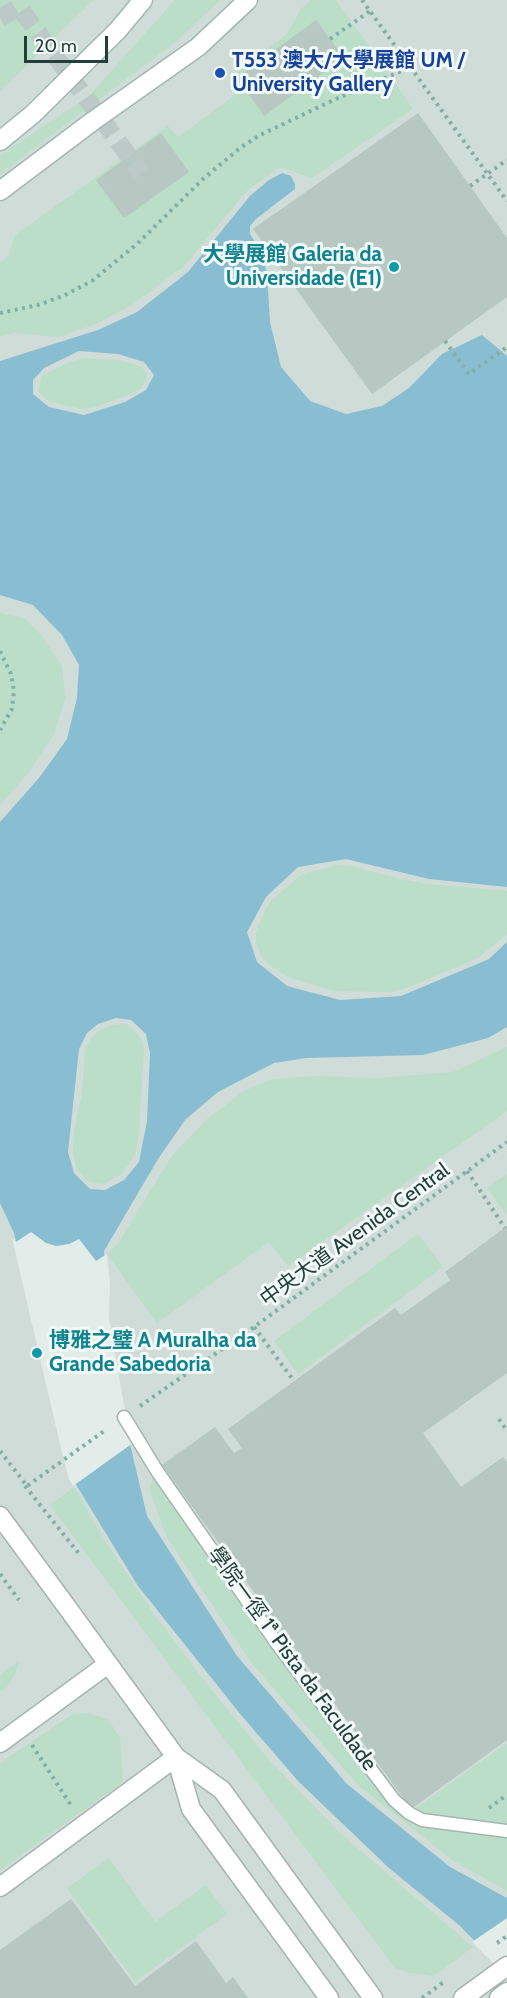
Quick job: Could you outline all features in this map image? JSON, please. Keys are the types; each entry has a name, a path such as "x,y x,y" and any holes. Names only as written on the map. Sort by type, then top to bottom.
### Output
{"street":[{"path":"0,141 33,114 118,30 143,0"},
{"path":"0,191 93,121 198,47 248,0"},
{"path":"0,1516 176,1757 222,1790 373,1998"},
{"path":"0,1743 108,1664"},
{"path":"0,1887 176,1757"},
{"path":"176,1757 191,1809 329,1998"},
{"path":"463,1998 507,1966"},
{"path":"499,1998 507,1992"}],"lane":[{"name":"學院一徑 1ª Pista da Faculdade","path":"124,1418 157,1471 278,1645 394,1800 409,1814 422,1820 507,1831"}],"path":[{"path":"362,0 507,201"},
{"path":"330,39 370,11"},
{"path":"0,314 38,305 63,296 92,281 122,257 202,179 260,135 411,67"},
{"path":"470,186 507,160"},
{"path":"445,341 469,374 507,347"},
{"path":"0,651 11,674 14,691 12,709 0,730"},
{"name":"中央大道 Avenida Central","path":"190,1371 507,1142"},
{"path":"467,1171 505,1228"},
{"path":"254,1326 294,1381"},
{"path":"499,1419 507,1431"},
{"path":"0,1451 27,1486"},
{"path":"0,1451 42,1509 80,1555"},
{"path":"0,1574 19,1600"},
{"path":"30,1742 77,1815"}],"shaded area":[{"path":"0,0 507,0 507,1998 0,1998"}],"green space":[{"path":"0,0 93,0 0,91"},
{"path":"175,0 220,0 178,40 0,174 0,155 88,97"},
{"path":"311,0 336,0 413,109 312,178 280,167 247,191 184,266 132,305 96,324 58,337 14,333 0,336 0,262 8,257 15,235 168,126 178,137 241,91 233,76 286,35 301,9"},
{"path":"84,358 131,363 141,367 147,373 147,379 141,388 129,395 82,409 50,402 38,391 42,376 65,364"},
{"path":"0,613 24,618 42,636 62,667 65,698 54,734 28,773 0,805"},
{"path":"339,865 426,884 507,891 507,934 478,958 392,992 333,991 288,977 269,965 261,956 256,942 256,932 261,919 270,902 297,878 308,872"},
{"path":"126,1024 142,1040 144,1051 139,1132 135,1155 122,1174 104,1184 89,1182 77,1170 73,1153 74,1131 82,1093 85,1051 90,1039 100,1030 112,1025"},
{"path":"507,1047 507,1111 288,1266 269,1242 157,1323 107,1254 119,1242 171,1157 207,1119 244,1091 272,1079 314,1076 377,1078 453,1072"},
{"path":"507,1174 507,1215 487,1188"},
{"path":"418,1234 443,1267 298,1374 274,1341"},
{"path":"157,1471 409,1813 507,1743 507,1891 454,1861 359,1786 253,1665 167,1538 149,1488"},
{"path":"74,1487 104,1539 151,1610 209,1687 270,1761 342,1835 473,1947 434,1976 410,1973 395,1968 50,1505"},
{"path":"19,1661 15,1674 7,1687 0,1692 0,1675"},
{"path":"87,1713 107,1719 120,1737 123,1782 0,1870 0,1763 71,1715"},
{"path":"109,1858 155,1922 206,1885 227,1914 135,1982 67,1888"}],"water":[{"path":"282,173 291,176 295,189 256,219 250,226 250,234 261,251 267,273 270,322 281,367 310,401 346,414 382,406 409,388 442,354 482,335 507,356 507,887 429,879 346,859 298,867 266,897 247,932 257,962 287,986 340,1000 401,996 489,959 507,942 507,1027 488,1038 423,1055 306,1058 274,1063 218,1092 185,1120 158,1159 104,1251 107,1283 106,1317 121,1406 147,1516 237,1656 347,1784 450,1867 507,1898 507,1974 460,1926 389,1868 299,1782 241,1715 138,1586 72,1478 14,1233 0,1203 0,822 39,778 67,739 77,698 79,665 62,635 33,605 0,595 0,361 98,330 137,312 188,272 250,196 269,180","holes":["79,351 118,354 144,362 154,375 146,390 125,402 84,415 49,407 33,394 33,380 44,368","116,1018 131,1020 146,1034 150,1053 147,1121 139,1162 124,1180 105,1190 90,1189 74,1173 68,1152 79,1049 87,1033 98,1024"]}],"pier":[{"path":"31,1232 46,1243 56,1246 69,1244 79,1239 96,1261 107,1254 110,1283 109,1317 133,1443 73,1486 63,1457 12,1238 16,1242"},
{"path":"507,1918 507,1977 472,1942"}],"building":[{"path":"316,20 344,58 264,116 237,78"},
{"name":"大學展館 Galeria da Universidade (E1)","path":"418,113 507,238 507,297 372,394 253,229"},
{"path":"161,133 189,172 124,218 96,180"},
{"path":"507,1226 507,1373 423,1433 461,1487 503,1457 507,1462 507,1740 411,1809 162,1465 215,1427 234,1453 242,1448 228,1429 395,1308 401,1315 450,1280 445,1272"},
{"path":"71,1899 135,1986 196,1941 226,1983 233,1977 248,1998 0,1998 0,1950"}],"tunnel":[{"path":"0,18 19,7 142,174"}],"place":[{"name":"T553 澳大/大學展館 UM / University Gallery","path":"220,73"},
{"name":"大學展館 Galeria da Universidade (E1)","path":"394,267"},
{"name":"博雅之璧 A Muralha da Grande Sabedoria","path":"37,1353"}]}
